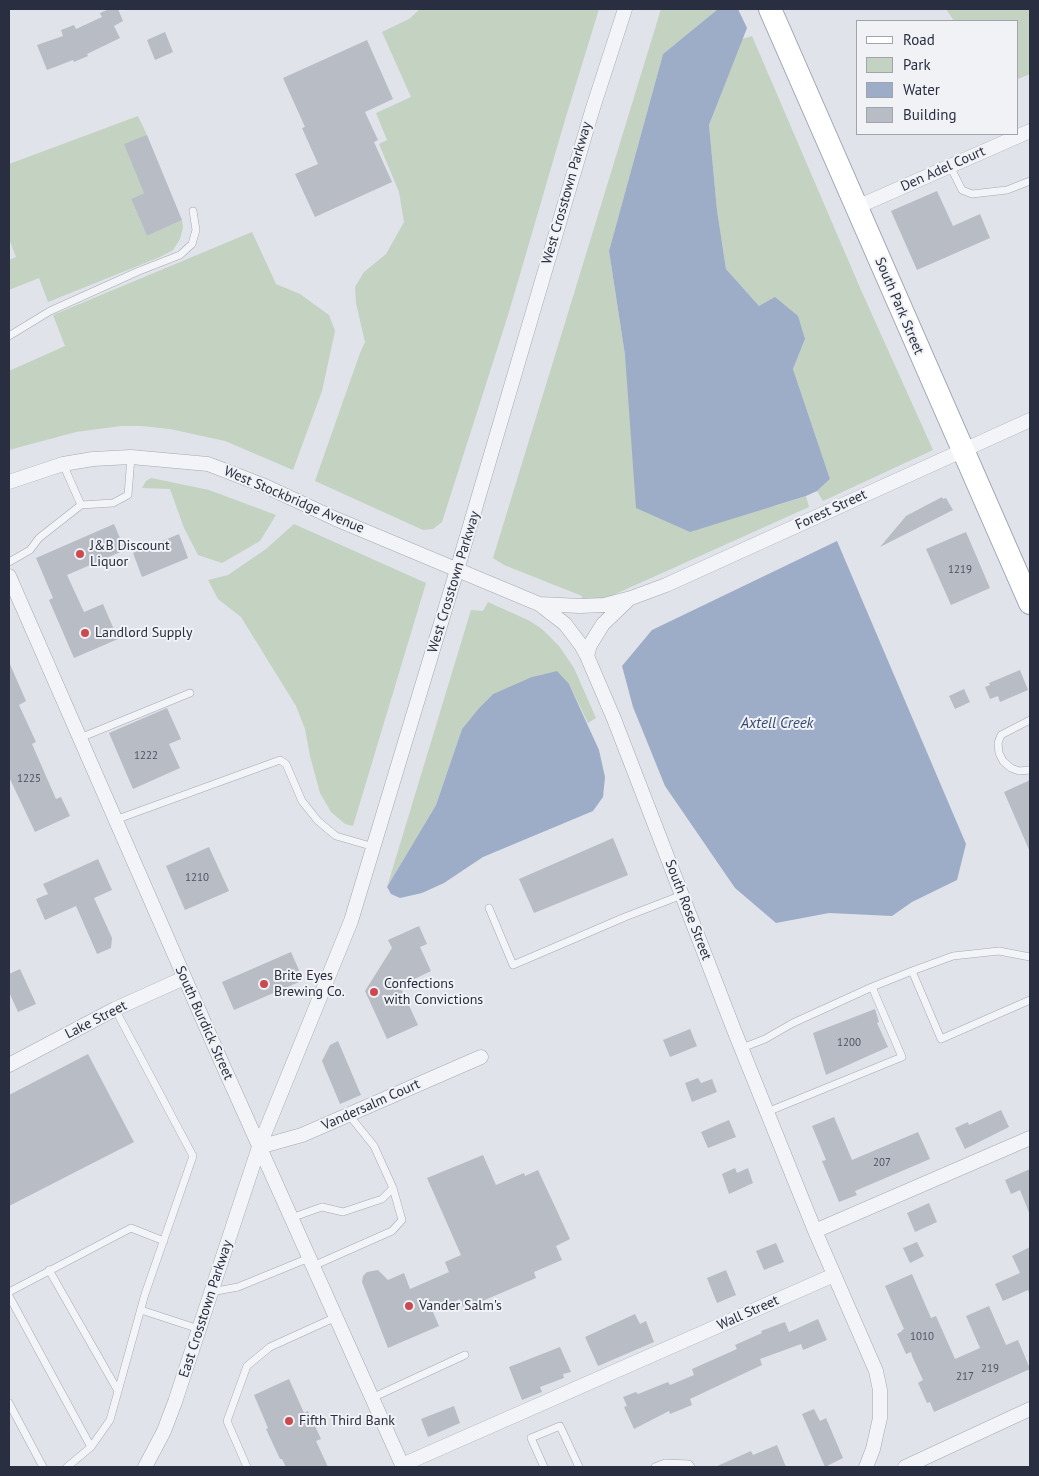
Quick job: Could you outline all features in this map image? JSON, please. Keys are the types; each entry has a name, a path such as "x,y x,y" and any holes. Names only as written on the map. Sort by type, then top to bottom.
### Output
{"main road":[{"name":"South Park Street","path":"770,9 963,450 1028,590"}],"street":[{"name":"West Crosstown Parkway","path":"259,1147 351,921 458,570 592,110 625,9"},
{"name":"Den Adel Court","path":"857,207 1030,131"},
{"name":"Forest Street","path":"539,604 591,606 604,605 631,598 675,581 1030,420"},
{"name":"West Stockbridge Avenue","path":"9,482 63,464 94,458 131,456 208,464 265,486 336,519 539,604"},
{"name":"South Burdick Street","path":"9,576 184,978 401,1467"},
{"name":"Forest Street","path":"587,656 590,645 603,624 631,598"},
{"name":"South Rose Street","path":"539,604 565,624 587,656 614,719 815,1231"},
{"name":"Lake Street","path":"9,1065 115,1009 184,978"},
{"name":"Vandersalm Court","path":"259,1147 302,1136 481,1057"},
{"path":"866,1467 877,1434 880,1418 880,1390 876,1371 815,1231 1030,1138"},
{"name":"East Crosstown Parkway","path":"144,1467 164,1432 259,1147"},
{"name":"Wall Street","path":"401,1467 834,1275"},
{"path":"905,1467 1030,1409"}],"lane":[{"path":"950,166 962,190 972,194 1007,190 1030,181"},
{"path":"9,336 50,311 139,271 180,255 192,244 196,230 192,211"},
{"path":"9,562 30,550 39,538 82,505 113,503 128,495 131,456"},
{"path":"63,464 82,505"},
{"path":"79,738 190,693"},
{"path":"1030,720 1000,735 998,743 999,753 1003,761 1011,768 1019,771 1030,770"},
{"path":"115,820 280,760 286,764 302,801 318,821 336,836 374,847"},
{"path":"489,908 513,965 682,895"},
{"path":"742,1048 765,1039 793,1023 872,987 953,956 999,951 1030,957"},
{"path":"912,971 941,1039 1030,1000"},
{"path":"767,1112 902,1057 872,987"},
{"path":"67,1467 91,1447 110,1420 141,1310 193,1156 115,1009"},
{"path":"211,1292 238,1287 392,1232 402,1220 393,1188 374,1146 349,1115"},
{"path":"291,1218 322,1207 343,1212 382,1199 393,1188"},
{"path":"9,1292 131,1228 164,1241"},
{"path":"50,1270 118,1391"},
{"path":"9,1296 91,1447"},
{"path":"141,1310 200,1328"},
{"path":"247,1467 227,1421 247,1366 270,1348 336,1317"},
{"path":"372,1398 465,1356"},
{"path":"9,1403 43,1467"},
{"path":"544,1467 531,1438 560,1426 579,1467"},
{"path":"655,1467 665,1463 689,1464 691,1467"}],"green space":[{"path":"420,9 599,9 509,312 442,522 433,529 423,530 315,481 365,342 356,303 355,287 364,272 386,254 404,222 399,192 379,144 387,140 376,113 411,97 382,32 409,19"},
{"path":"661,9 718,9 663,54 609,251 625,355 775,506 806,496 809,507 602,600 581,601 582,596 504,565 493,558"},
{"path":"946,9 1030,9 1030,74 1019,79 1019,20 953,20"},
{"path":"752,36 861,290 933,450 823,501 817,491 830,479 793,369 805,339 759,306 726,269 717,210 709,125 742,39"},
{"path":"138,116 147,135 144,193 131,199 147,236 182,220 183,227 180,239 173,250 48,302 39,278 9,290 9,260 16,257 9,239 9,164"},
{"path":"252,232 276,284 300,294 329,315 335,331 322,391 293,470 225,441 170,429 141,426 121,426 76,432 9,450 9,371 65,346 53,315"},
{"path":"151,478 209,490 276,515 260,541 222,563 198,555 184,528 170,489 142,488 146,481"},
{"path":"294,524 426,583 353,826 345,824 331,812 320,793 305,729 296,706 241,617 218,599 208,580 228,575 266,549"},
{"path":"488,602 530,621 542,629 559,646 574,668 596,718 588,723 569,684 543,674 493,694 462,729 436,805 387,887 471,610 483,611"}],"water":[{"path":"718,9 738,9 747,28 709,125 717,210 726,269 759,306 775,297 798,316 805,339 793,369 830,479 817,491 806,496 690,532 636,508 625,355 609,251 663,54"},
{"name":"Axtell Creek","path":"837,541 966,844 957,880 912,902 892,916 829,913 776,923 735,888 665,786 633,707 622,666 652,630"},
{"path":"557,671 569,684 599,750 605,777 603,797 593,811 483,857 444,883 422,893 400,898 391,894 387,887 436,805 462,729 493,694 532,677"}],"building":[{"path":"109,9 118,9 123,21 114,26 120,38 87,54 88,56 47,70 37,45 63,36 61,30 74,25 76,29 102,17 100,13"},
{"path":"165,32 173,52 155,60 147,40"},
{"path":"367,40 393,99 365,112 378,140 374,142 392,182 315,217 295,174 318,164 302,128 305,127 283,78"},
{"path":"147,135 182,220 147,236 131,199 144,193 124,144"},
{"path":"937,191 953,226 980,214 990,238 917,270 891,211"},
{"path":"942,497 943,499 946,498 953,510 880,547 906,516"},
{"path":"114,524 125,550 67,575 84,612 103,604 118,639 74,658 49,600 53,598 36,558"},
{"path":"966,532 990,588 951,605 926,549"},
{"path":"179,534 188,558 142,577 133,553"},
{"path":"9,662 26,701 19,705 36,742 32,744 56,799 61,797 70,816 35,832 9,777"},
{"path":"1020,670 1028,690 1000,702 998,696 990,699 985,687 990,685 989,683"},
{"path":"964,689 970,702 955,709 949,696"},
{"path":"167,708 181,739 169,744 180,768 133,789 109,733"},
{"path":"1030,780 1030,852 1004,792"},
{"path":"613,838 628,875 534,913 519,879"},
{"path":"209,847 229,891 185,910 166,866"},
{"path":"98,859 112,890 94,898 112,938 111,948 97,954 76,906 45,920 36,899 48,894 43,884"},
{"path":"419,926 427,944 420,947 431,971 400,986 418,1025 387,1039 365,991 392,948 388,940"},
{"path":"291,952 302,977 299,982 234,1010 222,982"},
{"path":"20,969 36,1004 18,1012 9,992 9,974"},
{"path":"875,1009 879,1022 877,1023 888,1047 826,1075 813,1033"},
{"path":"690,1029 697,1046 670,1057 663,1040"},
{"path":"338,1041 361,1095 340,1104 322,1061 330,1045"},
{"path":"88,1054 134,1142 9,1206 9,1095"},
{"path":"698,1078 701,1083 712,1079 717,1092 692,1102 685,1083"},
{"path":"1001,1110 1009,1127 965,1149 955,1128 968,1122 969,1125"},
{"path":"834,1117 852,1160 918,1132 930,1159 855,1191 857,1195 839,1202 822,1161 826,1160 812,1126"},
{"path":"729,1120 736,1137 708,1148 701,1132"},
{"path":"483,1155 496,1185 524,1173 525,1176 538,1170 570,1239 556,1246 562,1260 534,1272 536,1278 464,1309 460,1299 433,1312 439,1326 388,1348 362,1282 363,1276 367,1272 378,1270 388,1280 404,1273 410,1289 449,1272 445,1262 461,1255 427,1178"},
{"path":"735,1168 737,1173 748,1168 753,1183 729,1194 722,1174"},
{"path":"1030,1169 1030,1215 1020,1190 1011,1194 1005,1180"},
{"path":"929,1203 937,1222 915,1232 907,1213"},
{"path":"917,1242 924,1256 910,1263 903,1248"},
{"path":"776,1243 784,1262 764,1270 756,1251"},
{"path":"1030,1247 1030,1295 1028,1290 1003,1301 995,1284 1020,1273 1012,1256"},
{"path":"726,1270 736,1295 717,1303 707,1278"},
{"path":"912,1274 931,1318 936,1316 955,1359 980,1348 966,1316 989,1306 1006,1345 1018,1340 1030,1369 934,1412 930,1402 927,1403 918,1383 923,1380 911,1352 906,1354 897,1334 904,1329 885,1286"},
{"path":"635,1314 640,1324 646,1321 654,1342 598,1366 585,1337"},
{"path":"818,1319 827,1340 803,1350 801,1344 760,1359 762,1365 690,1399 692,1405 670,1414 669,1411 634,1429 624,1407 627,1406 623,1397 636,1392 638,1394 668,1382 670,1385 694,1375 692,1369 737,1349 735,1345 762,1333 761,1331 785,1322 789,1332"},
{"path":"560,1347 571,1372 563,1374 564,1378 540,1387 542,1392 522,1400 509,1367"},
{"name":"Fifth Third Bank","path":"289,1379 304,1413 308,1411 321,1439 316,1441 328,1467 286,1467 282,1459 280,1459 266,1429 268,1428 254,1395"},
{"path":"454,1406 460,1423 428,1437 421,1419"},
{"path":"814,1409 820,1421 826,1418 843,1458 825,1467 802,1414"},
{"path":"777,1445 786,1467 715,1467 751,1451 753,1455"}],"place":[{"name":"J&B Discount Liquor","path":"80,554"},
{"name":"Landlord Supply","path":"85,633"},
{"name":"Brite Eyes Brewing Co.","path":"264,984"},
{"name":"Confections with Convictions","path":"374,992"},
{"name":"Vander Salm's","path":"409,1306"},
{"name":"Fifth Third Bank","path":"289,1421"}]}
